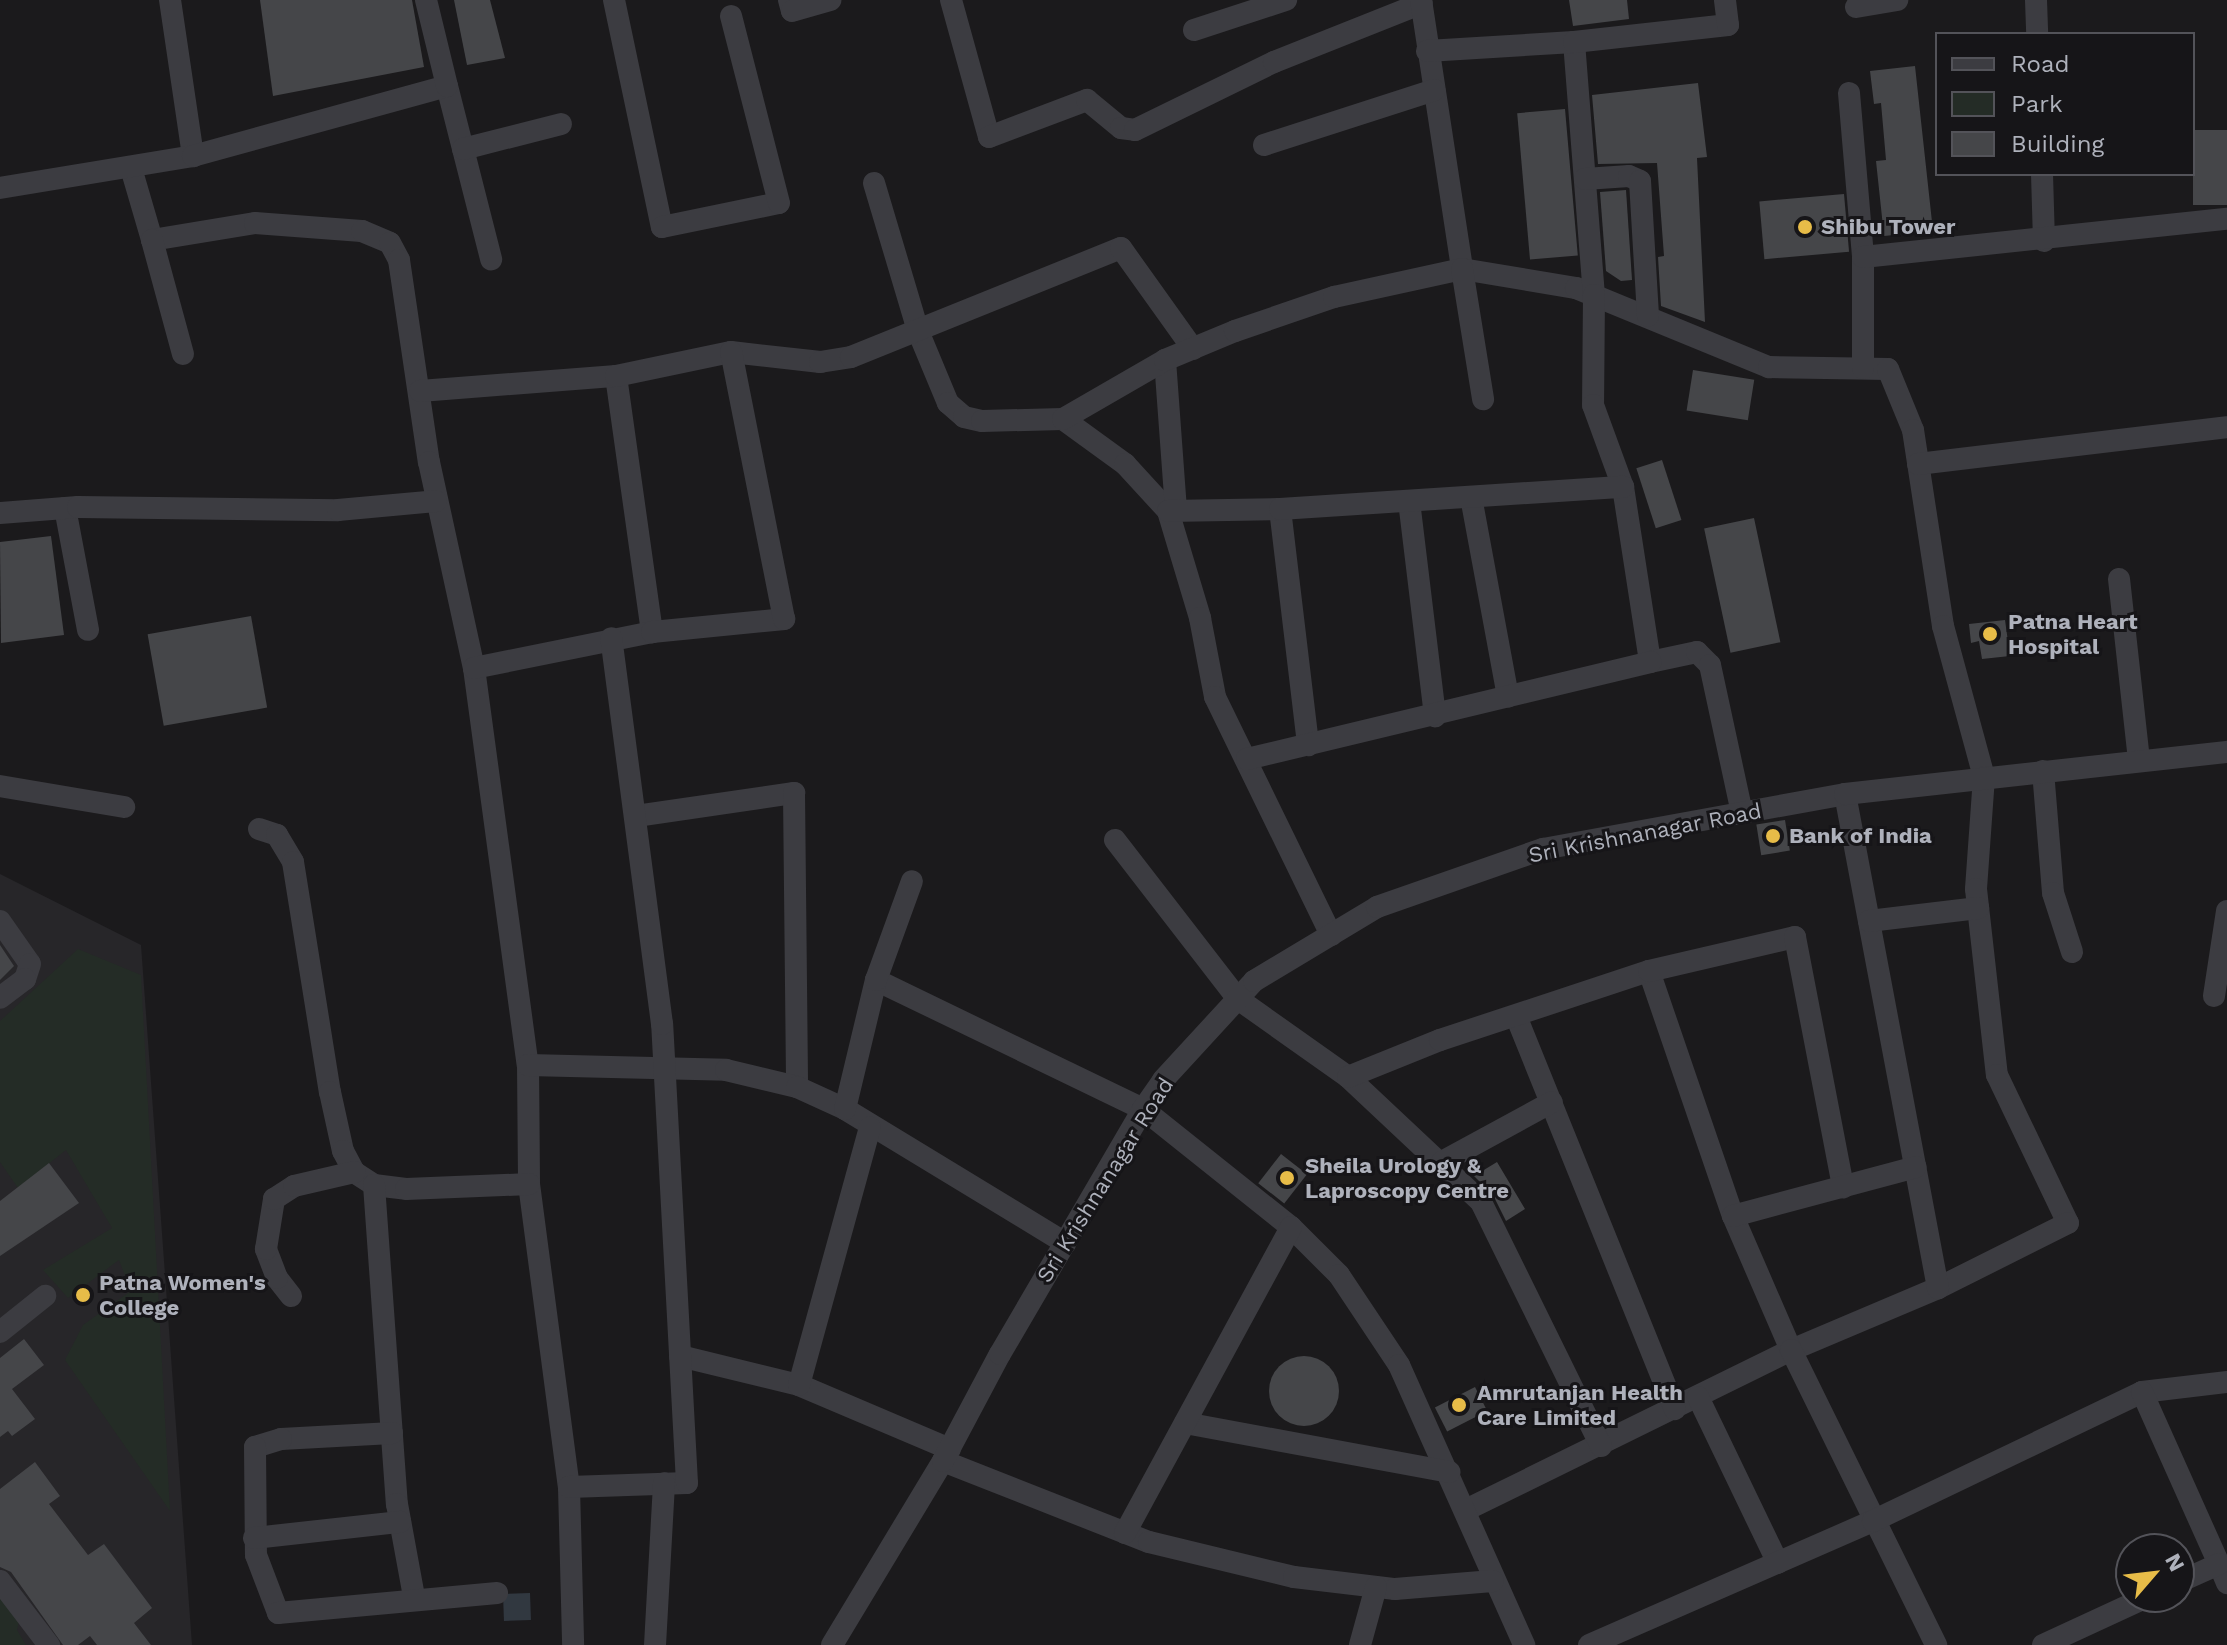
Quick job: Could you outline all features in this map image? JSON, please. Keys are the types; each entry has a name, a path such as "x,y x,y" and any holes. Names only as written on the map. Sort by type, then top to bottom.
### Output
{"street":[{"path":"170,0 193,156"},
{"path":"426,0 491,259"},
{"path":"614,0 662,227 779,203 731,16"},
{"path":"789,0 792,11 830,0"},
{"path":"951,0 989,137 1087,100 1121,128 1135,130 1274,62 1422,1 1427,51 1483,399"},
{"path":"1194,30 1286,0"},
{"path":"1427,51 1574,42 1728,25 1725,0"},
{"path":"1856,7 1897,0"},
{"path":"2036,0 2037,32"},
{"path":"1574,42 1594,295 1593,405 1623,487 1650,662"},
{"path":"0,188 193,156 447,86"},
{"path":"1264,145 1434,90"},
{"path":"1849,93 1863,257 1863,368"},
{"path":"463,149 561,124"},
{"path":"131,168 183,354"},
{"path":"1585,179 1629,176 1640,181 1648,316"},
{"path":"2042,176 2044,241"},
{"path":"874,183 918,331 939,389 964,417 1063,419 1165,360 1193,349 1334,297 1462,269 1594,295 1769,367 1888,369 1913,430 1943,626 1984,777 1978,908 1997,1075 2068,1223 1938,1288 1791,1350 1468,1509"},
{"path":"1863,257 2044,241 2227,219"},
{"path":"152,240 255,223 377,234 390,243 399,260 436,501 474,668 528,1065 529,1184 569,1487 573,1645"},
{"path":"420,391 616,376 731,352 820,362 851,357 1121,248 1193,349"},
{"path":"474,668 611,638 784,619 731,352"},
{"path":"1165,360 1172,511 1200,618 1215,697 1331,935"},
{"path":"616,376 652,632"},
{"path":"1063,419 1125,464 1172,511 1280,509 1623,487"},
{"path":"1918,464 2227,427"},
{"path":"1471,497 1508,697"},
{"path":"0,513 65,508 310,511 436,501"},
{"path":"1409,501 1435,716"},
{"path":"65,508 88,630"},
{"path":"1280,509 1308,745"},
{"path":"2119,579 2139,761"},
{"path":"569,1487 687,1483 664,1066 636,816 611,638"},
{"path":"1247,759 1435,716 1686,652 1705,656 1714,676 1742,813"},
{"name":"Sri Krishnanagar Road","path":"832,1645 946,1455 1143,1109 1163,1080 1254,981 1377,907 1543,849 1845,794 2227,752"},
{"path":"2043,771 2053,893 2072,952"},
{"path":"0,786 124,807"},
{"path":"636,816 794,793 797,1087"},
{"path":"1845,794 1938,1288"},
{"path":"259,829 277,835 293,862 330,1092 343,1151 354,1172 374,1185 443,1189 529,1184"},
{"path":"1115,840 1238,999 1348,1077 1442,1162 1481,1202 1601,1446"},
{"path":"845,1109 876,980 912,881"},
{"path":"1869,921 1978,908"},
{"path":"2214,996 2227,911"},
{"path":"0,921 30,964 25,979 0,998"},
{"path":"1348,1077 1649,971 1795,937 1843,1187"},
{"path":"1649,971 1733,1216 1791,1350 1936,1645"},
{"path":"876,980 1143,1109 1291,1227 1339,1275 1399,1365 1468,1509 1493,1581 1524,1645"},
{"path":"1516,1016 1675,1409"},
{"path":"528,1065 664,1066 726,1070 797,1087 845,1109 870,1128 1065,1243"},
{"path":"1442,1162 1552,1102"},
{"path":"799,1385 870,1128"},
{"path":"1733,1216 1916,1167"},
{"path":"291,1296 270,1265 266,1249 274,1199 294,1186 354,1172"},
{"path":"374,1185 400,1522 414,1597"},
{"path":"1125,1533 1291,1227"},
{"path":"0,1332 45,1296"},
{"path":"680,1356 799,1385 946,1455 1125,1533 1294,1577 1376,1587 1493,1581"},
{"path":"1589,1645 1873,1521 2142,1392 2227,1382"},
{"path":"2142,1392 2223,1573 2195,1579"},
{"path":"1698,1397 1778,1563"},
{"path":"1185,1423 1450,1472"},
{"path":"392,1433 281,1439 255,1447 254,1538 265,1589 278,1613 414,1597 497,1593"},
{"path":"655,1645 664,1483"},
{"path":"254,1538 400,1522"},
{"path":"0,1581 49,1645"},
{"path":"1360,1645 1376,1587"},
{"path":"2043,1645 2115,1612"}],"shaded area":[{"name":"Patna Women's College","path":"0,874 141,945 192,1645 0,1645"},
{"path":"530,1593 531,1620 504,1621 503,1594"}],"green space":[{"path":"78,949 141,975 170,1511 65,1360 83,1325 131,1291 119,1260 68,1298 43,1270 112,1228 66,1150 18,1188 0,1162 0,1021"},
{"path":"0,1592 19,1621 17,1630 26,1645 0,1645"}],"building":[{"path":"260,0 412,0 424,67 273,96"},
{"path":"454,0 490,0 505,58 467,65"},
{"path":"1569,0 1627,0 1629,19 1573,26"},
{"path":"1915,66 1933,231 1884,236 1876,161 1886,160 1881,103 1874,104 1870,71"},
{"path":"1698,83 1707,157 1697,158 1705,322 1661,306 1658,257 1664,256 1657,163 1598,164 1592,95"},
{"path":"1565,109 1578,255 1530,260 1517,113"},
{"path":"2195,130 2227,130 2227,205 2193,205"},
{"path":"1626,190 1632,280 1621,281 1606,271 1600,192"},
{"name":"Shibu Tower","path":"1844,194 1849,252 1764,259 1759,201"},
{"path":"1693,370 1754,380 1748,420 1687,410"},
{"path":"1662,460 1681,520 1656,528 1636,468"},
{"path":"1754,518 1780,642 1731,653 1704,529"},
{"path":"51,536 64,635 1,643 0,542"},
{"path":"251,616 267,708 164,726 148,634"},
{"path":"2005,620 2010,656 1982,659 1979,641 1971,643 1969,624"},
{"name":"Bank of India","path":"1785,820 1790,851 1761,855 1756,825"},
{"path":"0,945 14,966 0,980"},
{"path":"1281,1154 1307,1174 1284,1203 1258,1183"},
{"path":"1497,1162 1525,1209 1506,1221 1493,1195 1474,1176"},
{"path":"49,1163 79,1203 0,1256 0,1201"},
{"path":"24,1339 44,1365 12,1389 35,1419 12,1436 8,1431 0,1437 0,1358"},
{"path":"1311,1356 1333,1371 1339,1391 1337,1405 1329,1416 1318,1424 1297,1426 1279,1416 1271,1405 1269,1384 1279,1366 1290,1358"},
{"path":"1475,1387 1487,1411 1447,1431 1435,1407"},
{"path":"35,1462 60,1496 49,1504 88,1555 104,1544 152,1608 134,1623 151,1645 97,1645 90,1636 78,1645 63,1645 11,1572 0,1567 0,1489"}],"place":[{"name":"Shibu Tower","path":"1805,227"},
{"name":"Patna Heart Hospital","path":"1990,634"},
{"name":"Bank of India","path":"1773,836"},
{"name":"Sheila Urology & Laproscopy Centre","path":"1287,1178"},
{"name":"Patna Women's College","path":"83,1295"},
{"name":"Amrutanjan Health Care Limited","path":"1459,1405"}]}
